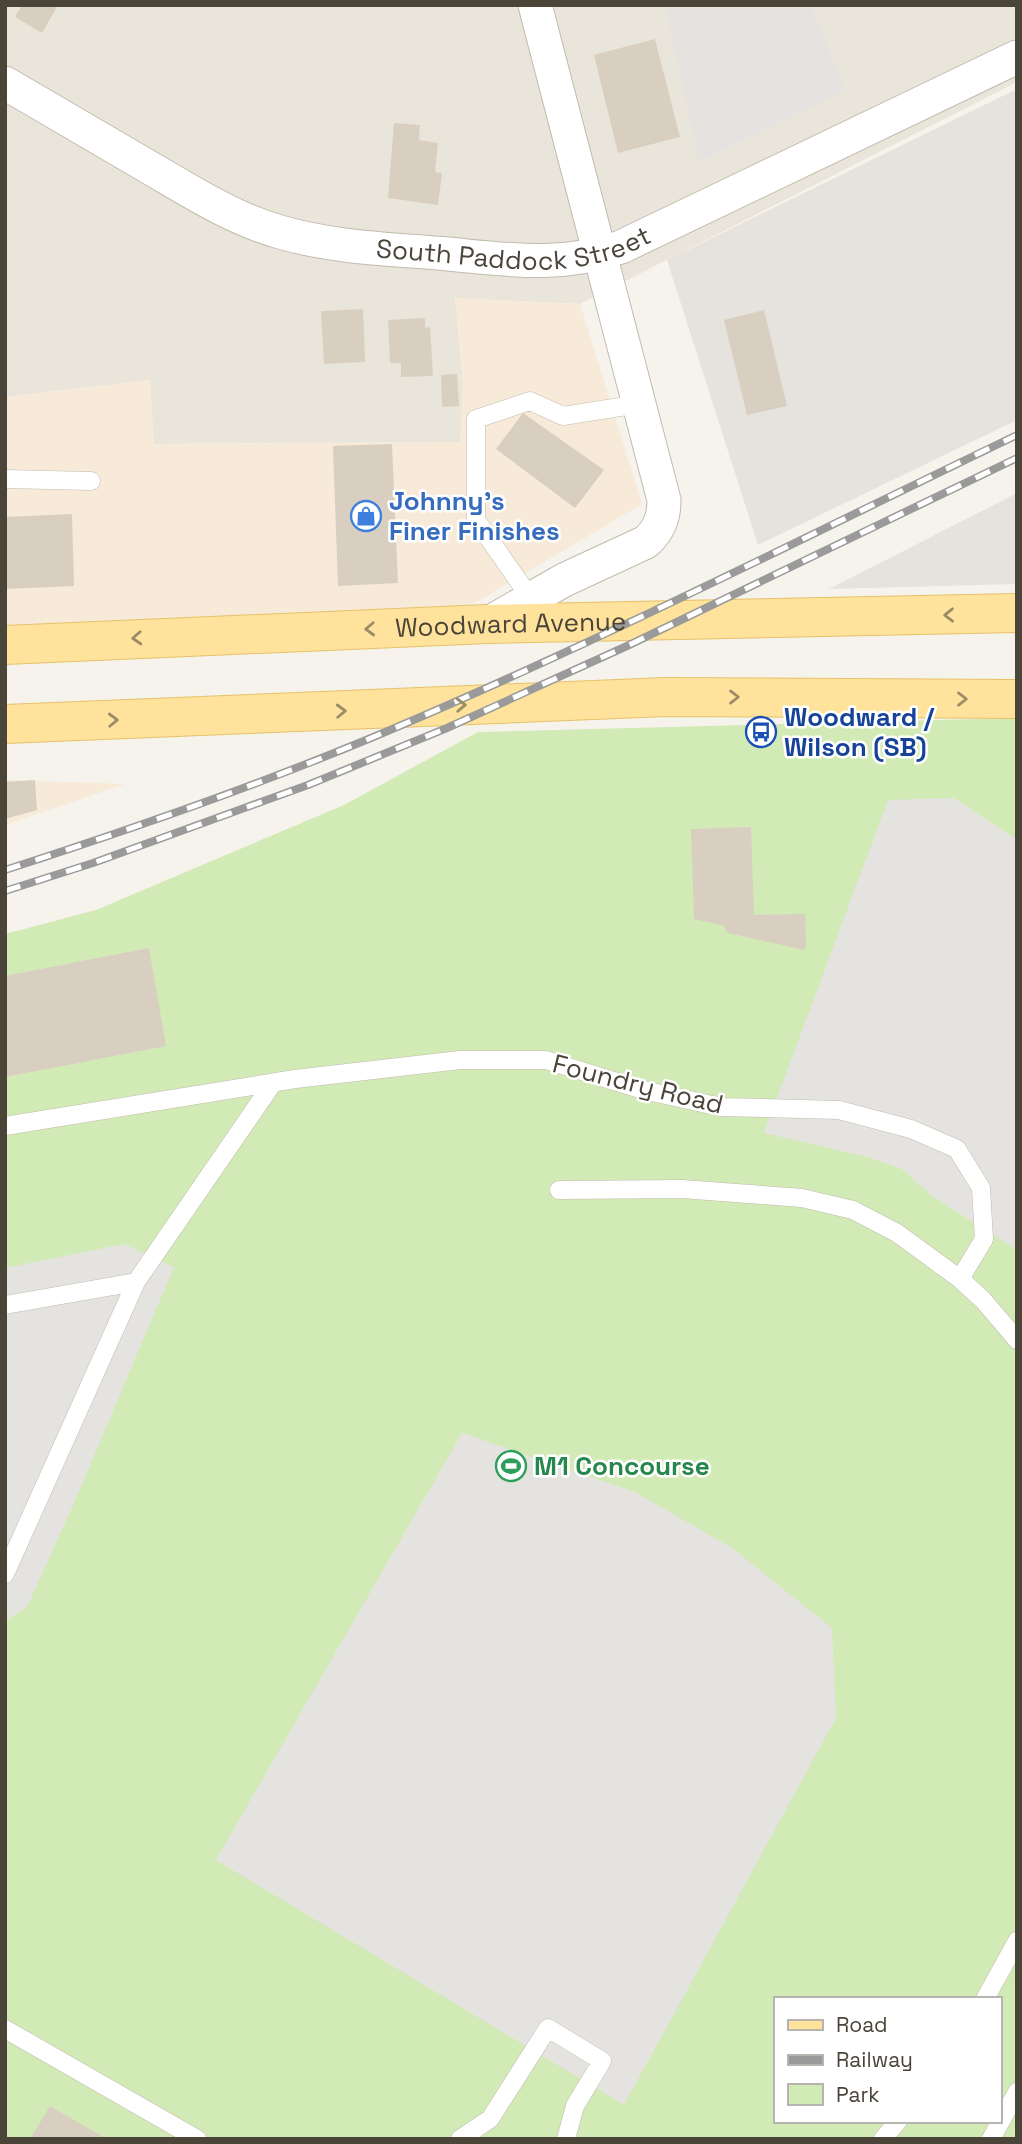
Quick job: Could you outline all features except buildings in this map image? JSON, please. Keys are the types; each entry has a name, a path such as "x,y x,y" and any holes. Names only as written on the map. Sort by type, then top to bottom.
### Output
{"main road":[{"name":"Woodward Avenue","path":"5,645 487,624 1017,613"},
{"path":"5,724 666,697 1017,699"}],"street":[{"path":"487,624 564,580 646,542 656,533 664,511 664,500 535,5"},
{"name":"South Paddock Street","path":"5,83 217,206 279,232 334,243 553,262 599,255 643,238 1017,57"}],"lane":[{"path":"531,599 476,520 477,419 530,401 563,416 639,404"},
{"path":"5,479 91,481"},
{"name":"Foundry Road","path":"5,1126 273,1083 460,1060 546,1060 643,1090 721,1107 839,1110 911,1129 957,1149 981,1188 984,1239 960,1279"},
{"path":"5,1574 136,1282 273,1083"},
{"path":"559,1190 682,1189 802,1198 831,1203 874,1220 897,1233 960,1279 983,1300 1017,1340"},
{"path":"5,1305 136,1282"},
{"path":"986,1997 1017,1941"},
{"path":"460,2139 490,2119 548,2028 602,2061 575,2106 566,2139"},
{"path":"5,2029 197,2139"},
{"path":"1001,2121 1017,2092"},
{"path":"883,2139 896,2123"},
{"path":"991,2139 1000,2123"}],"shaded area":[{"path":"5,5 1017,5 1017,82 580,304 455,298 463,381 461,442 153,444 150,380 5,397"},
{"path":"811,5 845,90 699,162 665,7"},
{"path":"1017,89 1017,420 758,545 667,260"},
{"path":"455,298 580,304 642,504 468,607 5,629 5,397 150,380 154,444 460,442 463,381"},
{"path":"1017,493 1017,584 829,589"},
{"path":"1017,506 1017,565 1007,566"},
{"path":"5,780 125,784 5,825"},
{"path":"954,798 1017,840 1017,1250 932,1196 904,1170 868,1157 764,1133 888,800"},
{"path":"124,1244 174,1267 27,1607 5,1621 5,1268"},
{"path":"462,1433 635,1492 732,1548 832,1628 836,1718 624,2105 216,1860"}],"green space":[{"name":"M1 Concourse","path":"1017,718 1017,2139 5,2139 5,934 96,910 344,805 478,732"}],"railway":[{"path":"5,870 199,804 470,696 783,549 1017,435"},
{"path":"5,891 93,863 308,785 447,728 627,646 1017,458"}],"place":[{"name":"Johnny's Finer Finishes","path":"366,516"},
{"name":"Woodward / Wilson (SB)","path":"761,732"},
{"name":"M1 Concourse","path":"511,1466"}]}
